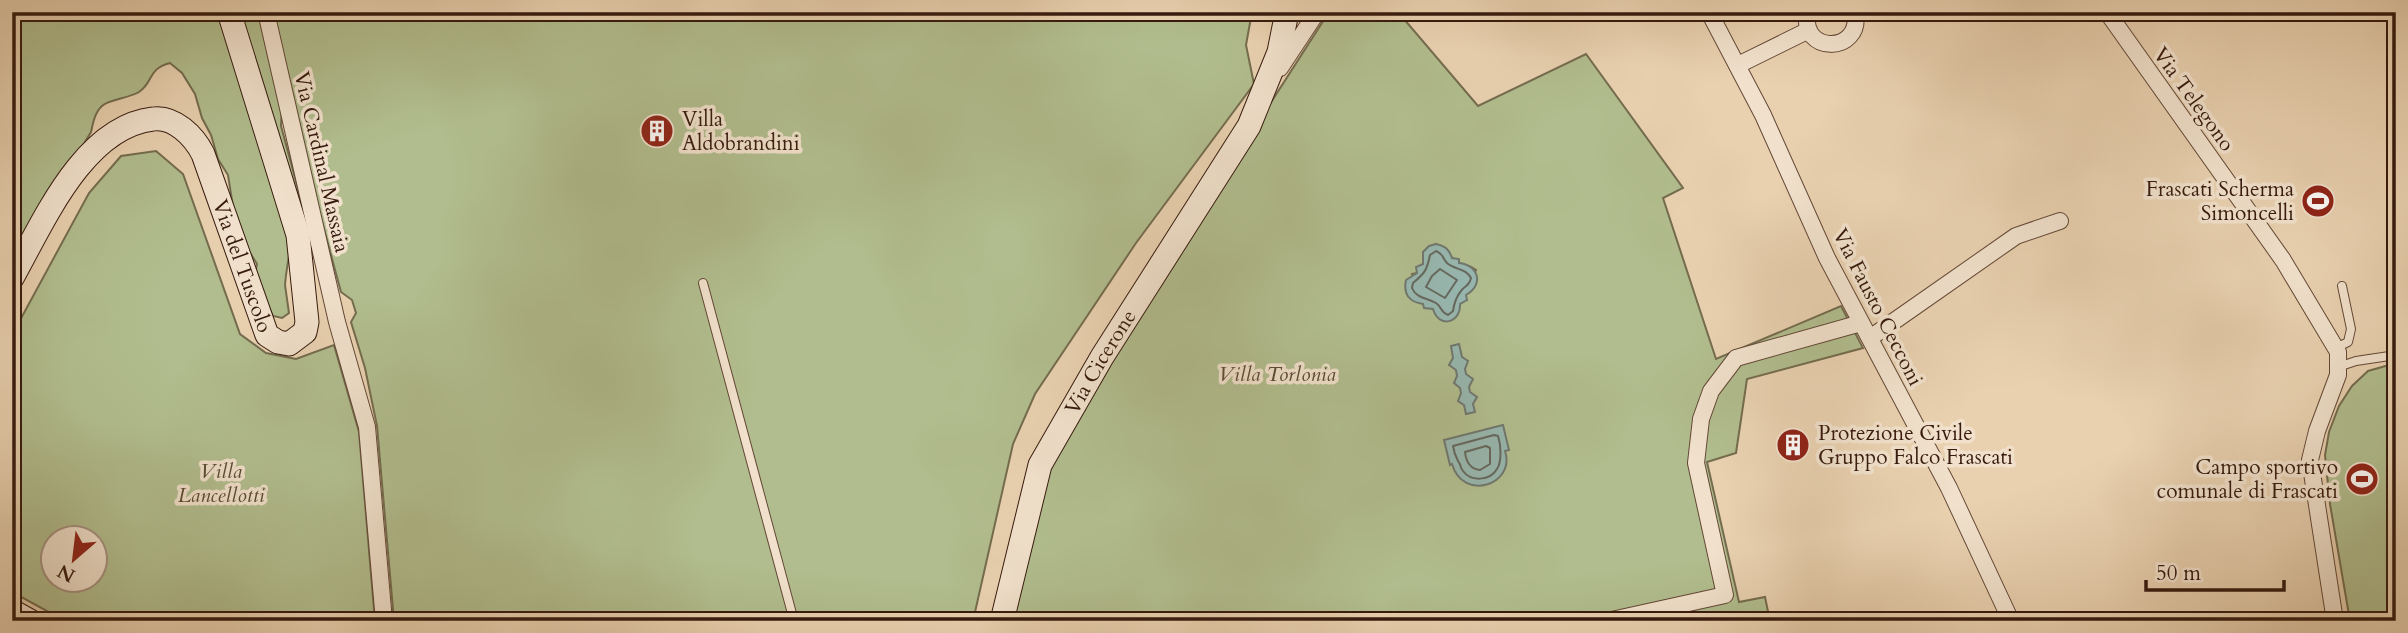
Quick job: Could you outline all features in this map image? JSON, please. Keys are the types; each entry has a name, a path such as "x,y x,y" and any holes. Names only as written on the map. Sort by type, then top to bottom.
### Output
{"street":[{"name":"Via del Tuscolo","path":"12,278 75,172 94,149 122,128 140,120 161,118 174,123 199,147 268,335 278,342 289,344 305,332 307,321 299,235 229,12"},
{"name":"Via Cardinal Massaia","path":"266,12 337,321 367,427 384,621"},
{"name":"Via Cicerone","path":"1002,621 1040,465 1102,357 1249,126 1279,52 1287,12"},
{"path":"1261,96 1317,12"},
{"name":"Via Fausto Cecconi","path":"1709,12 1738,65 1827,258 1949,488 2011,621"},
{"path":"1808,12 1808,30 1820,42 1837,44 1851,35 1855,28 1854,12"},
{"name":"Via Telegono","path":"2107,12 2283,260 2337,356"},
{"path":"1738,65 1808,30"},
{"path":"1870,338 2015,236 2060,221"},
{"path":"307,321 337,321"},
{"path":"1606,621 1724,595 1696,463 1701,419 1711,391 1736,358 1861,323"},
{"path":"2335,621 2310,460 2317,430 2339,375 2337,356"},
{"path":"12,611 30,621"}],"lane":[{"path":"703,283 794,621"},
{"path":"2342,286 2351,329 2348,342 2337,356 2356,362 2396,355"}],"green space":[{"name":"Villa Aldobrandini","path":"12,12 1252,12 1246,45 1254,84 1136,243 1035,394 1013,444 973,621 394,621 377,426 365,368 351,322 356,313 352,300 341,292 278,59 281,126 298,189 302,225 291,242 285,285 289,313 282,318 273,316 254,278 257,264 234,213 228,175 218,159 195,94 182,73 170,63 154,72 139,92 109,102 100,108 91,132 12,263"},
{"name":"Villa Torlonia","path":"1329,12 1398,12 1478,106 1586,54 1683,188 1663,198 1716,359 1841,306 1863,348 1747,379 1736,453 1707,462 1739,602 1765,597 1770,621 1012,621 1044,471 1112,350","holes":["1436,244 1455,261 1476,270 1460,304 1433,309 1423,304 1412,274 1417,273"]},
{"name":"Villa Lancellotti","path":"156,151 183,174 240,334 266,353 296,359 334,345 359,432 375,621 65,621 12,592 12,335 89,193 121,156"},
{"name":"Campo sportivo comunale di Frascati","path":"2396,363 2396,621 2350,621 2330,504 2325,455 2329,432 2339,406 2352,386 2368,371"}],"water":[{"path":"1436,244 1446,248 1452,258 1459,259 1459,263 1471,267 1477,276 1475,286 1466,295 1467,300 1460,304 1457,316 1449,321 1440,319 1433,309 1424,308 1423,304 1411,299 1405,289 1406,280 1417,273 1416,267 1423,264 1423,252"},
{"path":"1459,344 1462,357 1468,361 1466,374 1473,379 1470,392 1477,397 1473,404 1475,412 1466,414 1464,405 1458,401 1461,393 1454,383 1456,370 1449,365 1453,358 1451,346"},
{"path":"1503,425 1509,450 1505,451 1503,473 1487,485 1466,483 1458,476 1452,464 1450,465 1444,440"}],"place":[{"name":"Villa Aldobrandini","path":"657,131"},
{"name":"Frascati Scherma Simoncelli","path":"2318,201"},
{"name":"Protezione Civile Gruppo Falco Frascati","path":"1793,445"},
{"name":"Campo sportivo comunale di Frascati","path":"2362,479"}]}
